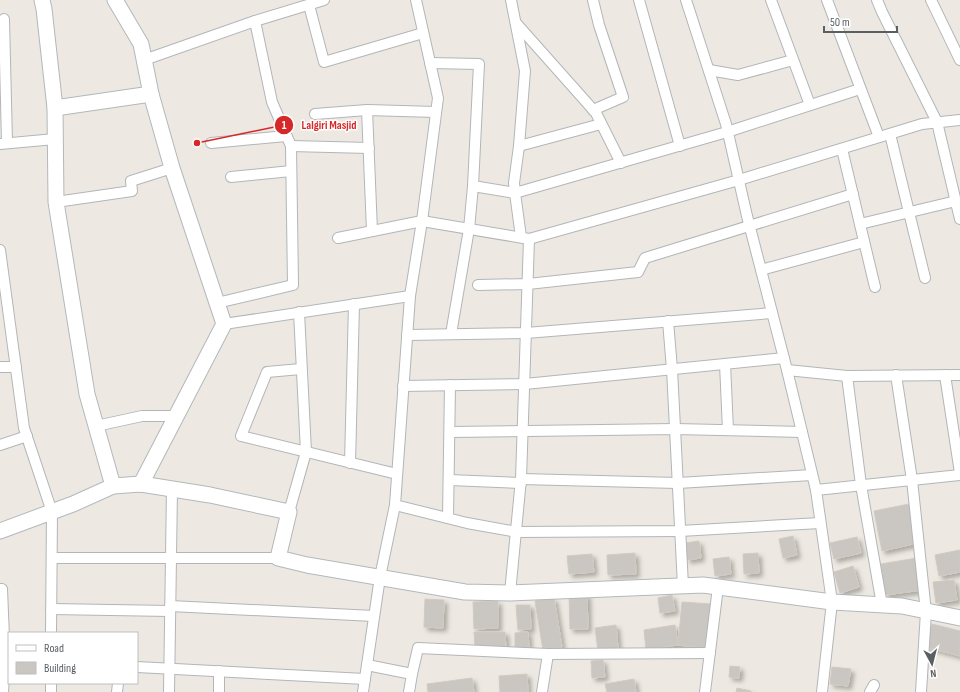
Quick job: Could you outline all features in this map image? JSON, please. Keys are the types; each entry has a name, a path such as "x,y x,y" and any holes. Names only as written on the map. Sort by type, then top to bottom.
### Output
{"street":[{"path":"42,0 55,108 56,202 71,285 87,394 113,486"},
{"path":"115,0 140,44 151,94 172,168 224,324 140,484"},
{"path":"144,60 255,21 324,0"},
{"path":"363,692 380,577 395,505 410,296 422,221 438,98 416,0"},
{"path":"510,594 521,481 528,284 526,238 514,183 519,146 525,71 511,0"},
{"path":"592,110 623,97 599,25 593,0"},
{"path":"639,0 680,146"},
{"path":"686,0 709,70 727,132 749,226 784,358 816,490 832,602 822,692"},
{"path":"771,0 810,105"},
{"path":"827,0 879,137"},
{"path":"877,0 937,122 960,219"},
{"path":"931,0 960,60"},
{"path":"309,5 324,62 423,33"},
{"path":"4,19 4,144 55,140"},
{"path":"217,303 293,285 291,146 272,102 255,21"},
{"path":"516,23 592,110 621,163"},
{"path":"709,70 738,74 793,60"},
{"path":"430,63 479,64 473,186 469,229 451,334"},
{"path":"473,186 515,193 727,132 860,89"},
{"path":"55,108 151,94"},
{"path":"315,114 367,110 436,112"},
{"path":"367,110 372,231"},
{"path":"338,238 422,221 526,238 738,180 922,124 960,120"},
{"path":"519,146 601,124"},
{"path":"890,134 925,278"},
{"path":"211,143 286,136"},
{"path":"291,146 369,148"},
{"path":"842,149 875,287"},
{"path":"56,202 132,191 131,181 172,168"},
{"path":"231,177 291,171"},
{"path":"478,285 528,284 638,272 645,258 853,194"},
{"path":"860,224 956,201"},
{"path":"761,270 864,242"},
{"path":"0,250 3,290 16,367 24,428 52,512 51,632"},
{"path":"224,324 410,296"},
{"path":"350,463 354,304"},
{"path":"278,558 288,512 306,452 299,312"},
{"path":"407,335 526,333 772,313"},
{"path":"668,321 672,369 683,586"},
{"path":"403,386 525,384 784,358"},
{"path":"725,364 728,430"},
{"path":"0,367 16,367"},
{"path":"301,369 267,372 241,436 397,474"},
{"path":"787,370 847,376 960,375"},
{"path":"816,490 960,474 945,375"},
{"path":"847,376 861,485 882,605"},
{"path":"896,376 912,480 926,612 920,692"},
{"path":"448,518 450,385"},
{"path":"96,426 142,416 175,416"},
{"path":"450,432 675,429 802,432"},
{"path":"0,445 27,436"},
{"path":"449,480 678,482 812,475"},
{"path":"0,531 73,504 113,486 140,484 288,512"},
{"path":"169,692 172,489"},
{"path":"395,505 448,518 517,532 680,531 820,523"},
{"path":"52,558 278,558 307,565 466,592 510,594 702,586 832,602 902,606 960,618"},
{"path":"705,692 718,588"},
{"path":"0,589 2,589 5,662 3,692"},
{"path":"51,609 170,609 374,616"},
{"path":"409,692 418,648 548,654 710,653"},
{"path":"542,692 548,654"},
{"path":"367,665 412,674"},
{"path":"138,667 365,679"},
{"path":"219,671 219,692"}],"building":[{"path":"909,504 918,543 882,551 874,511"},
{"path":"793,536 797,555 783,558 779,539"},
{"path":"857,537 861,553 834,559 830,543"},
{"path":"699,541 701,558 687,560 685,543"},
{"path":"960,550 960,572 939,576 935,555"},
{"path":"635,553 636,574 608,575 607,555"},
{"path":"758,553 759,573 744,574 743,554"},
{"path":"592,554 594,572 569,574 567,556"},
{"path":"729,557 731,574 715,576 713,559"},
{"path":"917,558 922,590 885,595 881,564"},
{"path":"853,566 859,587 840,593 834,572"},
{"path":"954,580 957,600 936,603 933,582"},
{"path":"587,594 588,629 570,629 569,595"},
{"path":"672,595 675,611 660,613 658,598"},
{"path":"554,598 562,647 543,650 535,601"},
{"path":"425,599 444,600 443,628 424,627"},
{"path":"498,601 498,628 474,629 473,602"},
{"path":"682,602 711,604 707,648 678,645"},
{"path":"516,605 530,605 531,629 518,630"},
{"path":"932,624 960,631 960,656 926,647"},
{"path":"616,625 618,648 598,650 595,628"},
{"path":"675,625 678,645 646,649 644,630"},
{"path":"474,632 505,632 506,649 475,647"},
{"path":"528,632 529,648 515,649 515,633"},
{"path":"603,660 605,677 592,678 591,661"},
{"path":"730,666 740,667 739,678 729,677"},
{"path":"832,667 851,669 848,686 830,684"},
{"path":"527,674 528,692 500,692 499,676"},
{"path":"472,678 474,692 428,692 427,684"},
{"path":"634,679 636,692 607,692 605,684"},
{"path":"737,688 751,691 751,692 736,692"}],"place":[{"name":"Lalgiri Masjid","path":"197,143"}]}
